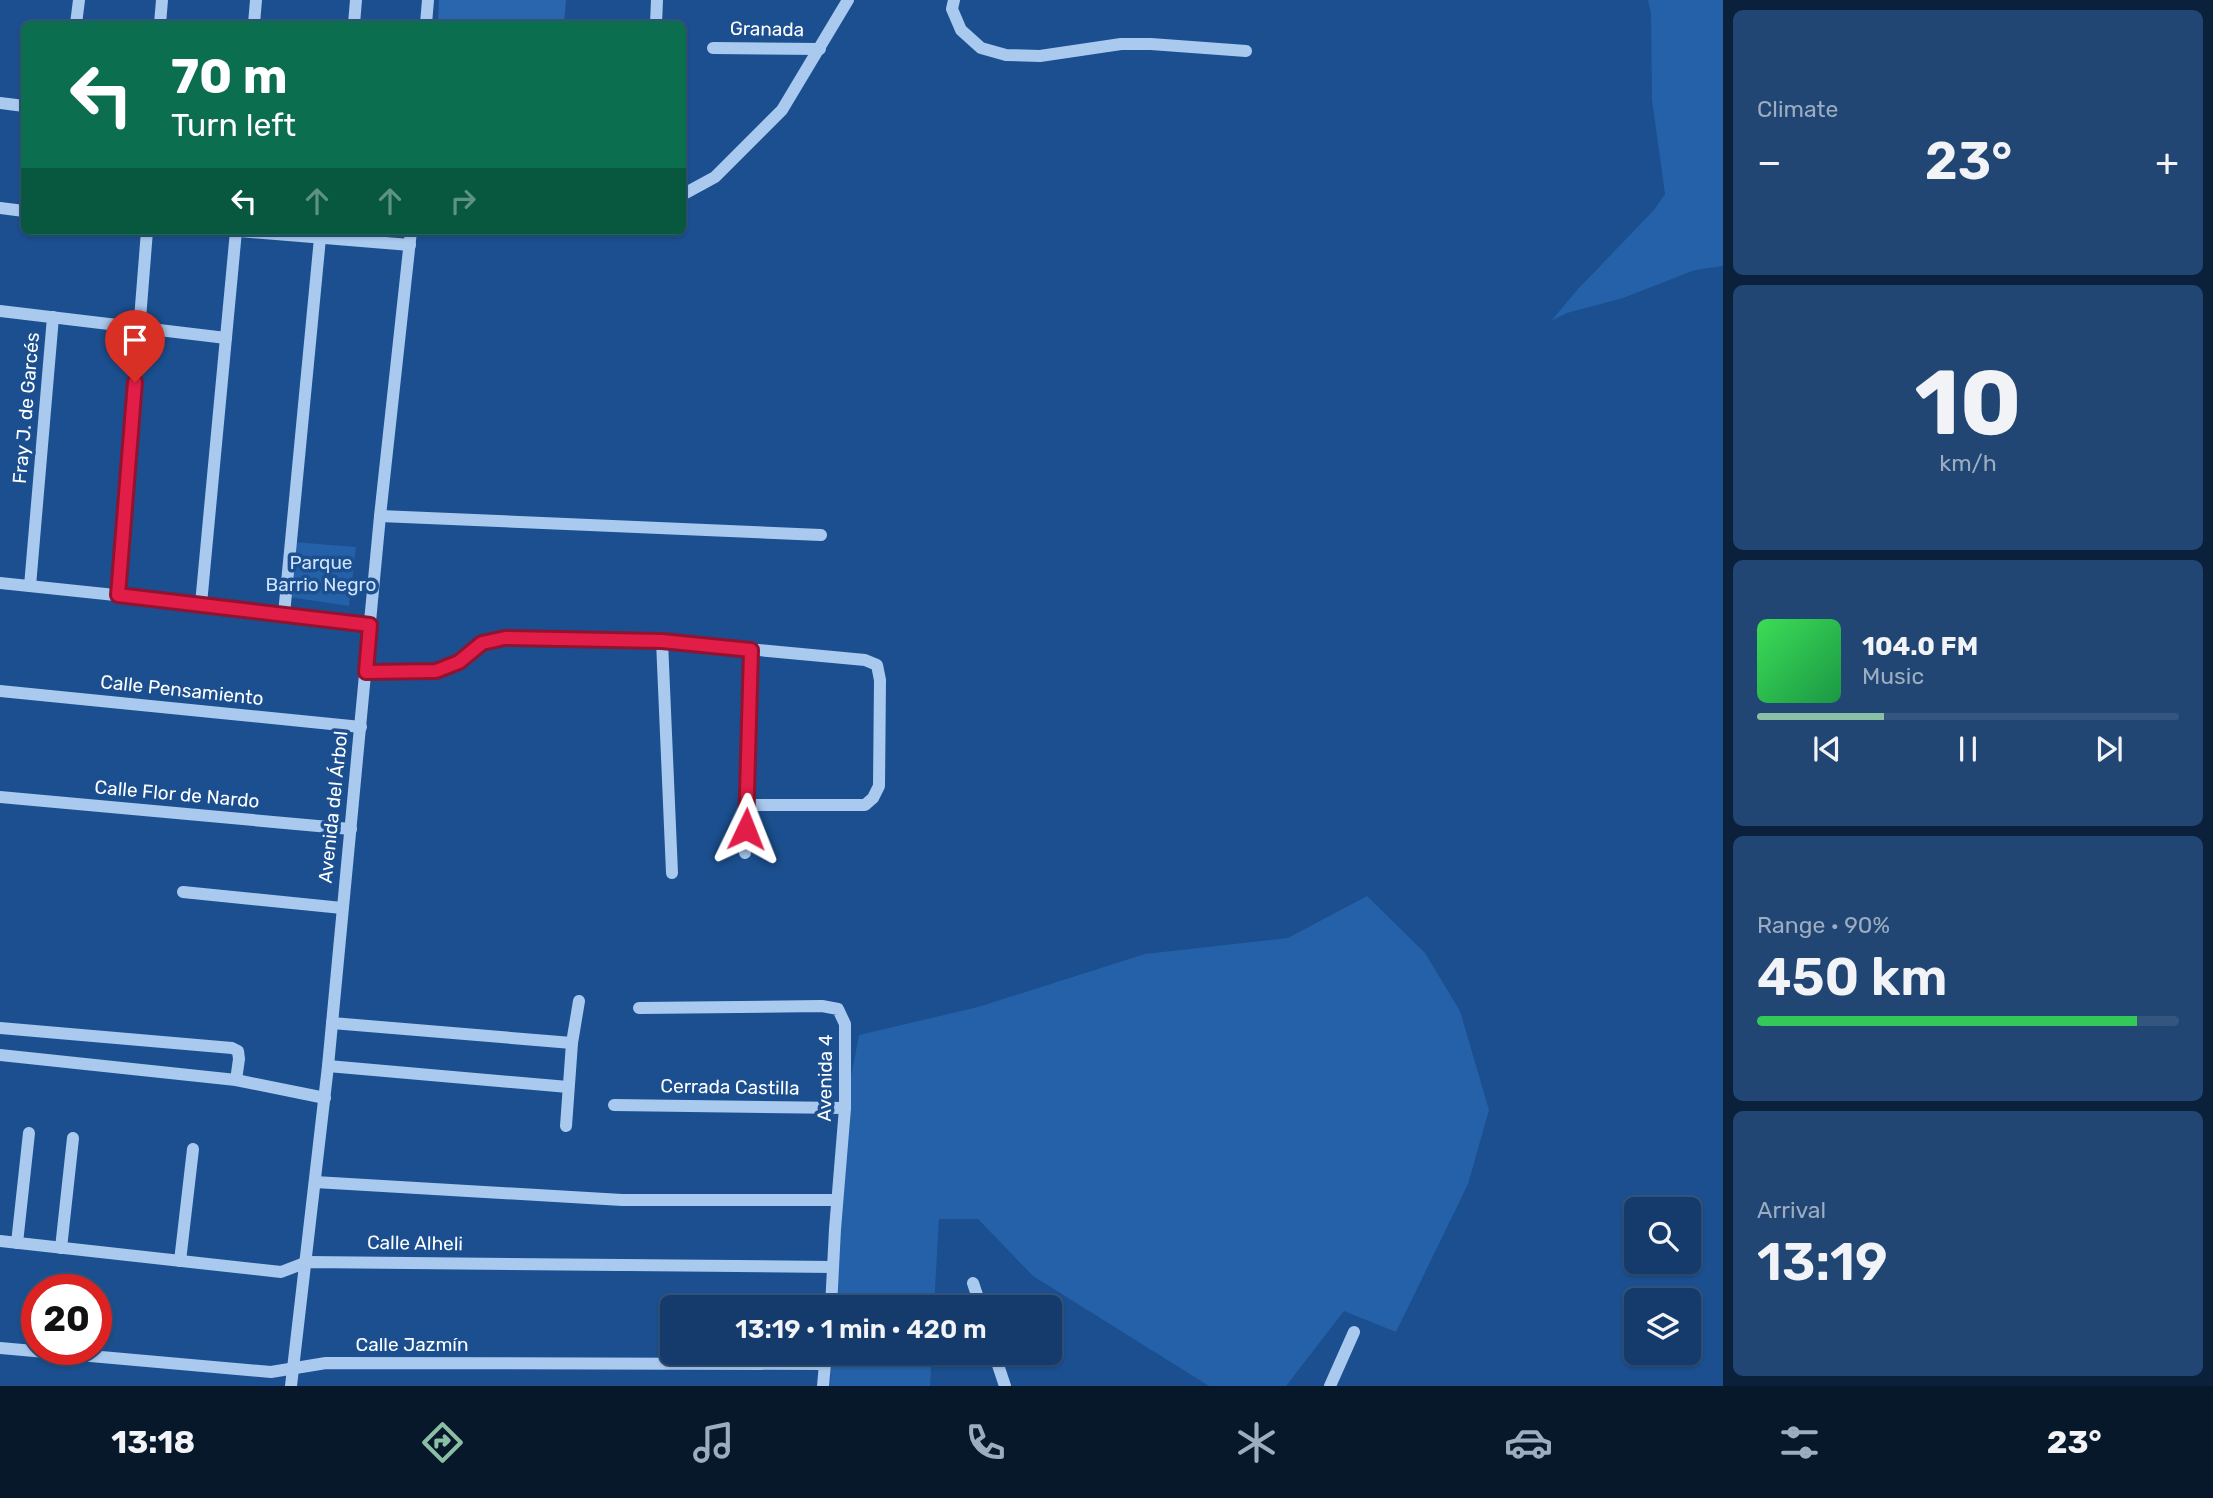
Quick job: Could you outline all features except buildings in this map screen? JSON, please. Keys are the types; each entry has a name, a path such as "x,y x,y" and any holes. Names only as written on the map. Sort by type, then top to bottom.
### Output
{"street":[{"path":"76,21 79,0"},
{"path":"160,21 162,0"},
{"path":"254,21 256,0"},
{"path":"354,21 356,0"},
{"path":"426,21 428,0"},
{"path":"656,21 657,0"},
{"path":"686,193 715,177 782,110 848,0"},
{"path":"954,0 953,9 961,30 981,48 1006,55 1040,56 1121,44 1246,51"},
{"name":"Granada","path":"713,48 820,49"},
{"path":"0,103 21,106"},
{"path":"0,208 21,211"},
{"path":"118,595 147,235"},
{"path":"201,604 237,235"},
{"path":"284,235 411,245"},
{"name":"Avenida del Árbol","path":"291,1386 328,1066 380,516 411,235"},
{"path":"284,614 320,238"},
{"path":"0,312 226,338"},
{"name":"Fray J. de Garcés","path":"30,586 53,317"},
{"path":"380,516 821,536"},
{"path":"0,583 370,625"},
{"path":"366,672 436,671 459,662 482,643 505,638 662,641 865,660 877,665 880,680 879,786 873,798 865,805 747,805"},
{"path":"662,641 672,873"},
{"path":"745,853 751,650"},
{"name":"Calle Pensamiento","path":"0,691 361,727"},
{"name":"Calle Flor de Nardo","path":"0,797 351,829"},
{"path":"183,892 342,908"},
{"path":"566,1126 572,1043 579,1002"},
{"name":"Avenida 4","path":"639,1008 822,1006 838,1009 845,1024 845,1108 831,1295"},
{"path":"332,1023 572,1043"},
{"path":"0,1028 232,1048 238,1051 236,1080"},
{"path":"0,1055 236,1080 324,1098"},
{"path":"328,1066 568,1087"},
{"name":"Cerrada Castilla","path":"614,1105 845,1108"},
{"path":"17,1243 29,1133"},
{"path":"61,1248 73,1138"},
{"path":"180,1261 193,1149"},
{"path":"315,1182 622,1200 837,1199"},
{"name":"Calle Alheli","path":"0,1241 281,1272 307,1262 832,1267"},
{"path":"973,1283 977,1295"},
{"path":"1330,1386 1354,1332"},
{"name":"Calle Jazmín","path":"0,1348 271,1372 326,1363 660,1360"},
{"path":"823,1386 825,1365"},
{"path":"999,1365 1005,1386"}],"green space":[{"path":"1648,0 1723,0 1723,266 1695,270 1623,298 1567,313 1551,321 1654,210 1665,194 1652,100 1651,14"},
{"name":"Parque Barrio Negro","path":"293,542 356,547 349,606 289,597"},
{"path":"1367,896 1425,953 1460,1011 1489,1110 1468,1184 1396,1332 1344,1311 1286,1386 1209,1386 1033,1276 978,1219 939,1219 935,1295 836,1295 845,1108 859,1035 978,1007 1145,954 1288,938"},
{"path":"831,1365 931,1365 930,1386 830,1386"}],"route":[{"path":"135,382 118,595 370,625 366,672 436,671 459,662 482,643 505,638 662,641 751,650 746,829"}]}
